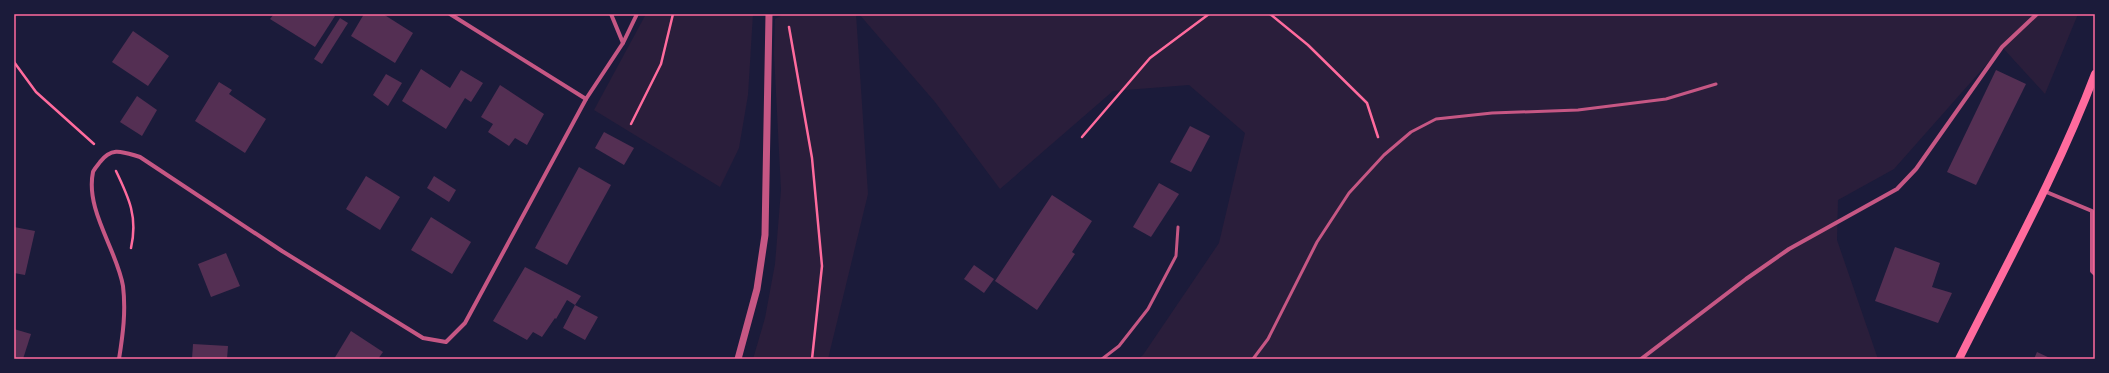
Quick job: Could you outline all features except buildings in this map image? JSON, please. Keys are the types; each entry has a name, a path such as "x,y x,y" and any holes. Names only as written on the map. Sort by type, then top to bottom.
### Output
{"main road":[{"path":"1960,359 2043,191 2085,100 2095,74"}],"street":[{"path":"450,14 586,99"},
{"path":"611,14 622,43"},
{"path":"119,359 125,320 122,285 117,266 93,203 93,171 106,155 118,151 140,158 282,251 423,338 446,342 465,323 586,99 622,43 637,14"},
{"path":"738,359 757,289 765,235 769,14"},
{"path":"1641,359 1746,279 1789,249 1897,189 1916,169 2002,47 2037,14"},
{"path":"2043,191 2093,210 2092,271 2095,274"}],"lane":[{"path":"1253,359 1268,339 1317,242 1349,193 1384,155 1411,132 1436,119 1492,113 1593,109 1666,99 1716,84"},
{"path":"1102,359 1119,346 1148,309 1176,256 1178,227"}],"path":[{"path":"631,124 661,64 673,14"},
{"path":"1082,137 1150,58 1209,14"},
{"path":"1270,14 1308,45 1367,103 1384,155"},
{"path":"786,20 791,32 812,158 822,266 812,359"}],"shaded area":[{"path":"646,14 753,14 748,95 739,148 720,187 594,110"},
{"path":"784,14 856,14 868,194 828,359 753,359 765,318 775,264 781,190 774,54 775,19"},
{"path":"859,14 2078,14 2045,94 2002,47 1894,169 1838,200 1837,240 1878,359 1138,359 1143,355 1219,243 1245,133 1189,85 1113,91 1000,189 935,102"}]}
